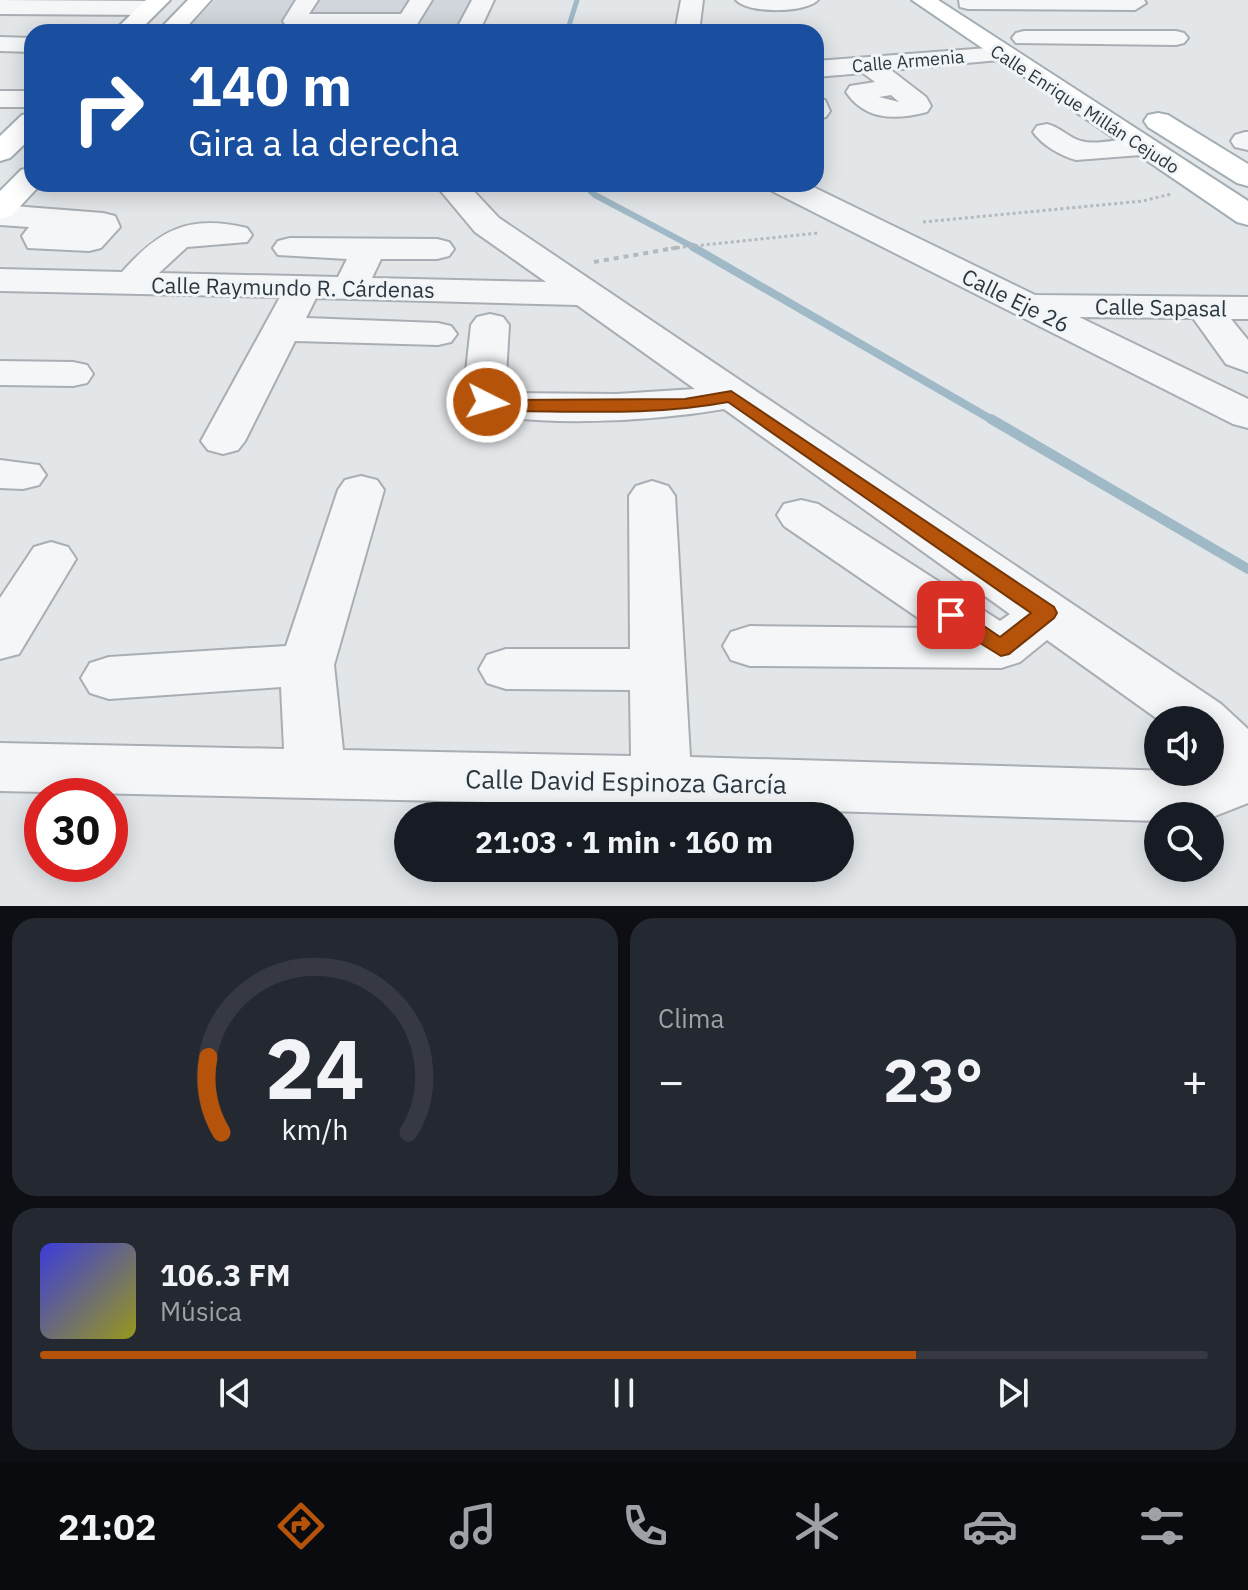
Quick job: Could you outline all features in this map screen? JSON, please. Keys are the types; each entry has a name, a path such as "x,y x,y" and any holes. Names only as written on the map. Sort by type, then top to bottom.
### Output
{"main road":[{"path":"178,24 200,0"},
{"name":"Calle Enrique Millán Cejudo","path":"923,0 1248,215"},
{"name":"Calle Enrique Millán Cejudo","path":"966,1 1064,62"},
{"path":"134,24 155,4"},
{"name":"Calle Enrique Millán Cejudo","path":"1142,111 1240,150 1248,177"},
{"path":"0,151 24,128"},
{"path":"0,165 24,166"},
{"path":"0,212 24,185"}],"street":[{"path":"307,0 294,21 408,21 421,0"},
{"path":"471,24 483,0"},
{"path":"688,24 692,0"},
{"path":"747,0 759,4 807,0"},
{"path":"966,1 1135,3"},
{"path":"0,7 155,4"},
{"path":"1024,38 1176,38"},
{"path":"0,44 24,45"},
{"name":"Calle Armenia","path":"824,68 1001,54"},
{"path":"869,65 896,87"},
{"path":"0,99 24,87"},
{"path":"1047,132 1076,151 1141,146"},
{"path":"457,192 487,225 1181,706"},
{"name":"Calle Eje 26","path":"799,192 1248,415"},
{"path":"0,212 54,220"},
{"path":"132,283 167,241 189,233 235,235"},
{"path":"290,248 437,249"},
{"path":"350,288 369,249"},
{"name":"Calle Raymundo R. Cárdenas","path":"0,280 350,288 569,282"},
{"path":"223,441 304,287"},
{"name":"Calle Sapasal","path":"1027,305 1248,308"},
{"path":"1203,307 1240,356 1248,360"},
{"path":"490,325 484,390 487,402 502,405 647,406 685,405 731,396"},
{"path":"282,329 438,334"},
{"path":"0,373 73,374"},
{"path":"315,773 307,665 361,490"},
{"path":"652,496 661,781"},
{"path":"801,515 1001,648"},
{"path":"2,633 51,559"},
{"path":"750,646 1001,648 1046,613"},
{"path":"109,678 307,665"},
{"path":"506,669 657,670"},
{"name":"Calle David Espinoza García","path":"0,767 661,781 1195,797 1223,789 1227,749"}],"path":[{"path":"569,282 669,248 1143,201 1203,186"}],"shaded area":[{"path":"215,0 472,0 460,24 192,24"}],"waterway":[{"path":"570,24 577,0"},
{"path":"592,192 697,249"},
{"path":"693,247 994,421"},
{"path":"991,419 1248,569"}],"route":[{"path":"487,402 502,405 647,406 685,405 731,396 1046,613 1001,648 951,615"}]}
